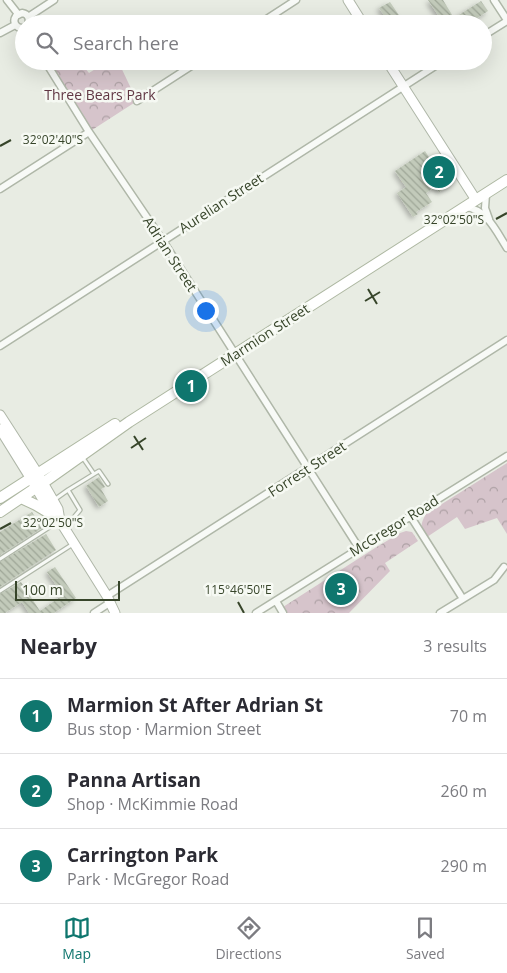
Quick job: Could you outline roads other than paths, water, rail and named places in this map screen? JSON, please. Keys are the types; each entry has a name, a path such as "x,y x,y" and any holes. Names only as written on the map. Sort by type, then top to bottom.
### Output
{"main road":[{"path":"348,0 357,15"},
{"path":"393,70 474,197"},
{"name":"Marmion Street","path":"0,498 37,481 82,455 233,352 474,197 507,172"},
{"name":"Marmion Street","path":"0,512 21,498 37,481 89,440 464,207 474,197 486,194 507,180"},
{"path":"0,415 37,481 51,514"},
{"path":"0,429 53,500 62,525"},
{"path":"21,498 51,514 62,525 120,613"},
{"path":"109,599 115,613"}],"street":[{"path":"7,0 18,14 22,13 24,15"},
{"path":"34,15 54,0"},
{"path":"273,15 296,0"},
{"path":"492,30 507,21 494,0"},
{"path":"0,33 15,25 15,17"},
{"name":"Adrian Street","path":"51,70 89,132 163,241 359,548"},
{"path":"137,101 186,70"},
{"name":"Aurelian Street","path":"0,346 430,70"},
{"path":"0,190 89,132"},
{"path":"486,194 485,208 489,220 507,248"},
{"path":"464,207 478,210 489,220"},
{"name":"Forrest Street","path":"94,613 109,599 507,340"},
{"name":"McGregor Road","path":"256,613 507,456"},
{"path":"411,516 463,599"},
{"path":"440,613 494,580 504,567"},
{"path":"276,601 283,613"}],"lane":[{"path":"82,455 94,474"},
{"path":"53,500 99,471 108,484"},
{"path":"0,559 62,525 80,510 68,490"},
{"path":"0,591 74,544"}],"place":[{"name":"Panna Artisan","path":"439,172"},
{"name":"Marmion St After Adrian St","path":"191,386"},
{"name":"Carrington Park","path":"341,589"}],"park label":[{"name":"Three Bears Park","path":"100,95"}]}
